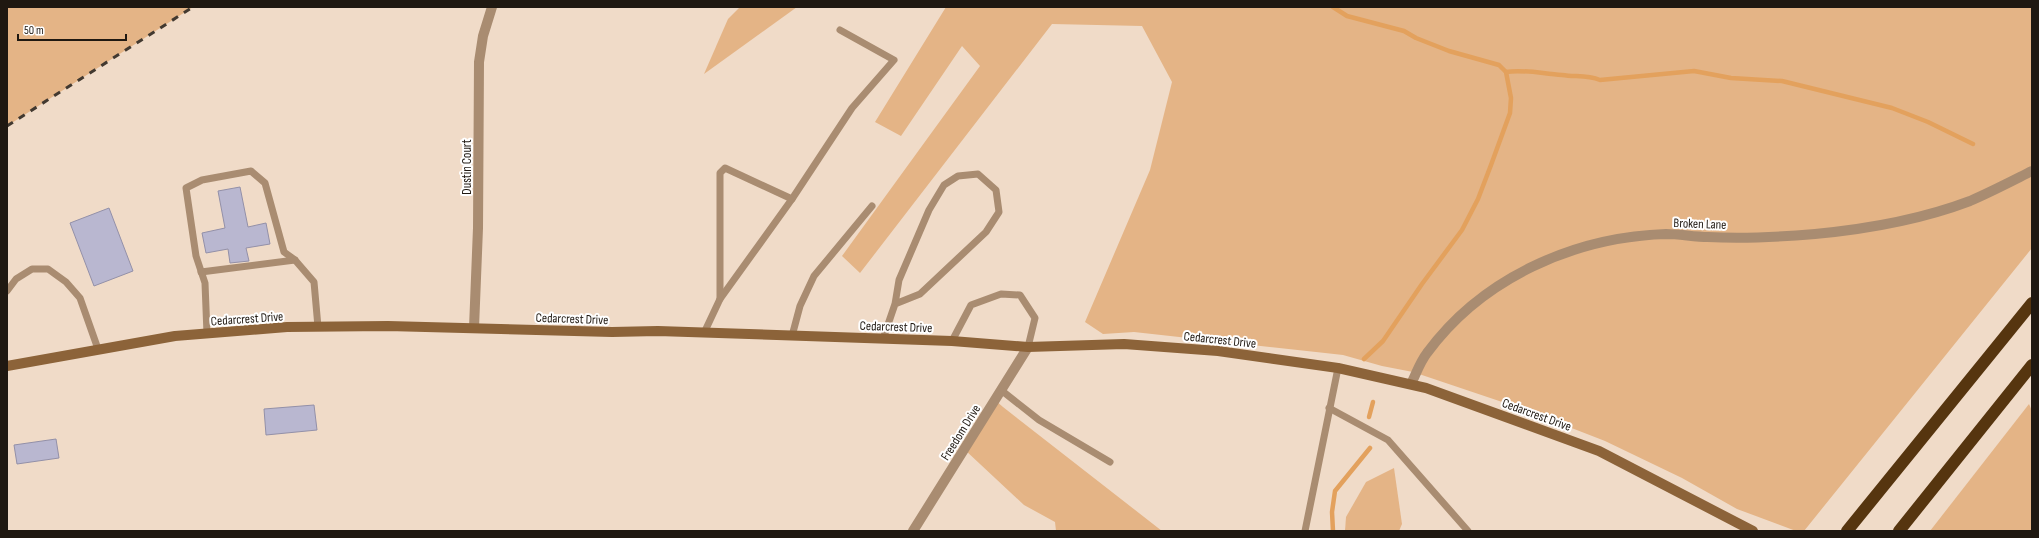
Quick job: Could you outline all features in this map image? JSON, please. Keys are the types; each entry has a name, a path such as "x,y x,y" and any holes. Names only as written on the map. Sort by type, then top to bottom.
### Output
{"highway":[{"path":"1848,531 2032,303"},
{"path":"1899,531 2032,365"}],"street":[{"name":"Dustin Court","path":"474,328 478,228 479,62 483,36 492,7"},
{"name":"Broken Lane","path":"1411,384 1426,355 1442,334 1461,315 1482,298 1515,276 1563,252 1601,243 1654,235 1707,237 1814,234 1906,221 1970,201 2032,171"},
{"name":"Cedarcrest Drive","path":"7,366 175,336 318,327 388,326 704,333 952,341 1028,347 1124,344 1218,351 1338,368 1411,384 1599,451 1753,531"},
{"name":"Freedom Drive","path":"913,531 1028,347"}],"lane":[{"path":"704,333 720,299 792,199 852,108 894,60 840,30"},
{"path":"720,299 720,173 725,168 792,199"},
{"path":"207,334 205,284 196,256 186,188 202,180 251,171 264,183 284,252 295,260 314,282 318,327"},
{"path":"884,339 895,304 899,280 929,210 944,185 958,176 978,174 996,190 999,212 986,232 920,294 895,304"},
{"path":"792,336 800,306 814,276 872,206"},
{"path":"201,272 295,260"},
{"path":"7,291 16,279 32,269 48,269 66,282 80,298 98,349"},
{"path":"952,341 971,305 1001,294 1020,295 1035,318 1028,347"},
{"path":"1305,531 1338,368"},
{"path":"1001,390 1039,420 1110,462"},
{"path":"1329,408 1388,440 1468,531"}],"shaded area":[{"path":"7,7 193,7 7,126"},
{"path":"740,7 797,7 704,74 728,19"},
{"path":"946,7 2032,7 2032,248 1804,531 1796,531 1737,509 1682,478 1605,441 1520,408 1413,372 1382,366 1343,355 1134,332 1103,334 1085,322 1150,170 1172,82 1142,26 1052,24 860,273 842,256 980,66 962,46 901,136 875,122"},
{"path":"995,400 1162,531 1056,531 1055,522 1024,505 965,450"},
{"path":"2029,404 2032,411 2032,531 1930,531"},
{"path":"1394,468 1402,524 1399,531 1345,531 1346,517 1366,482"}],"building":[{"path":"240,187 248,227 266,223 270,244 246,248 249,261 230,263 228,249 206,253 202,233 225,228 218,191"},
{"path":"109,208 133,271 94,286 70,223"},
{"path":"314,405 317,430 266,435 264,409"},
{"path":"56,439 59,458 17,464 14,445"}],"waterway":[{"path":"1333,7 1347,16 1404,31 1416,38 1449,51 1499,65 1506,72 1511,98 1510,113 1491,165 1478,199 1462,230 1422,284 1383,341 1364,359"},
{"path":"1506,72 1527,71 1595,78 1600,80 1694,71 1731,78 1782,81 1892,108 1928,122 1973,144"},
{"path":"1369,417 1373,402"},
{"path":"1333,531 1332,512 1335,491 1370,448"}],"railway":[{"path":"7,126 193,7"}]}
